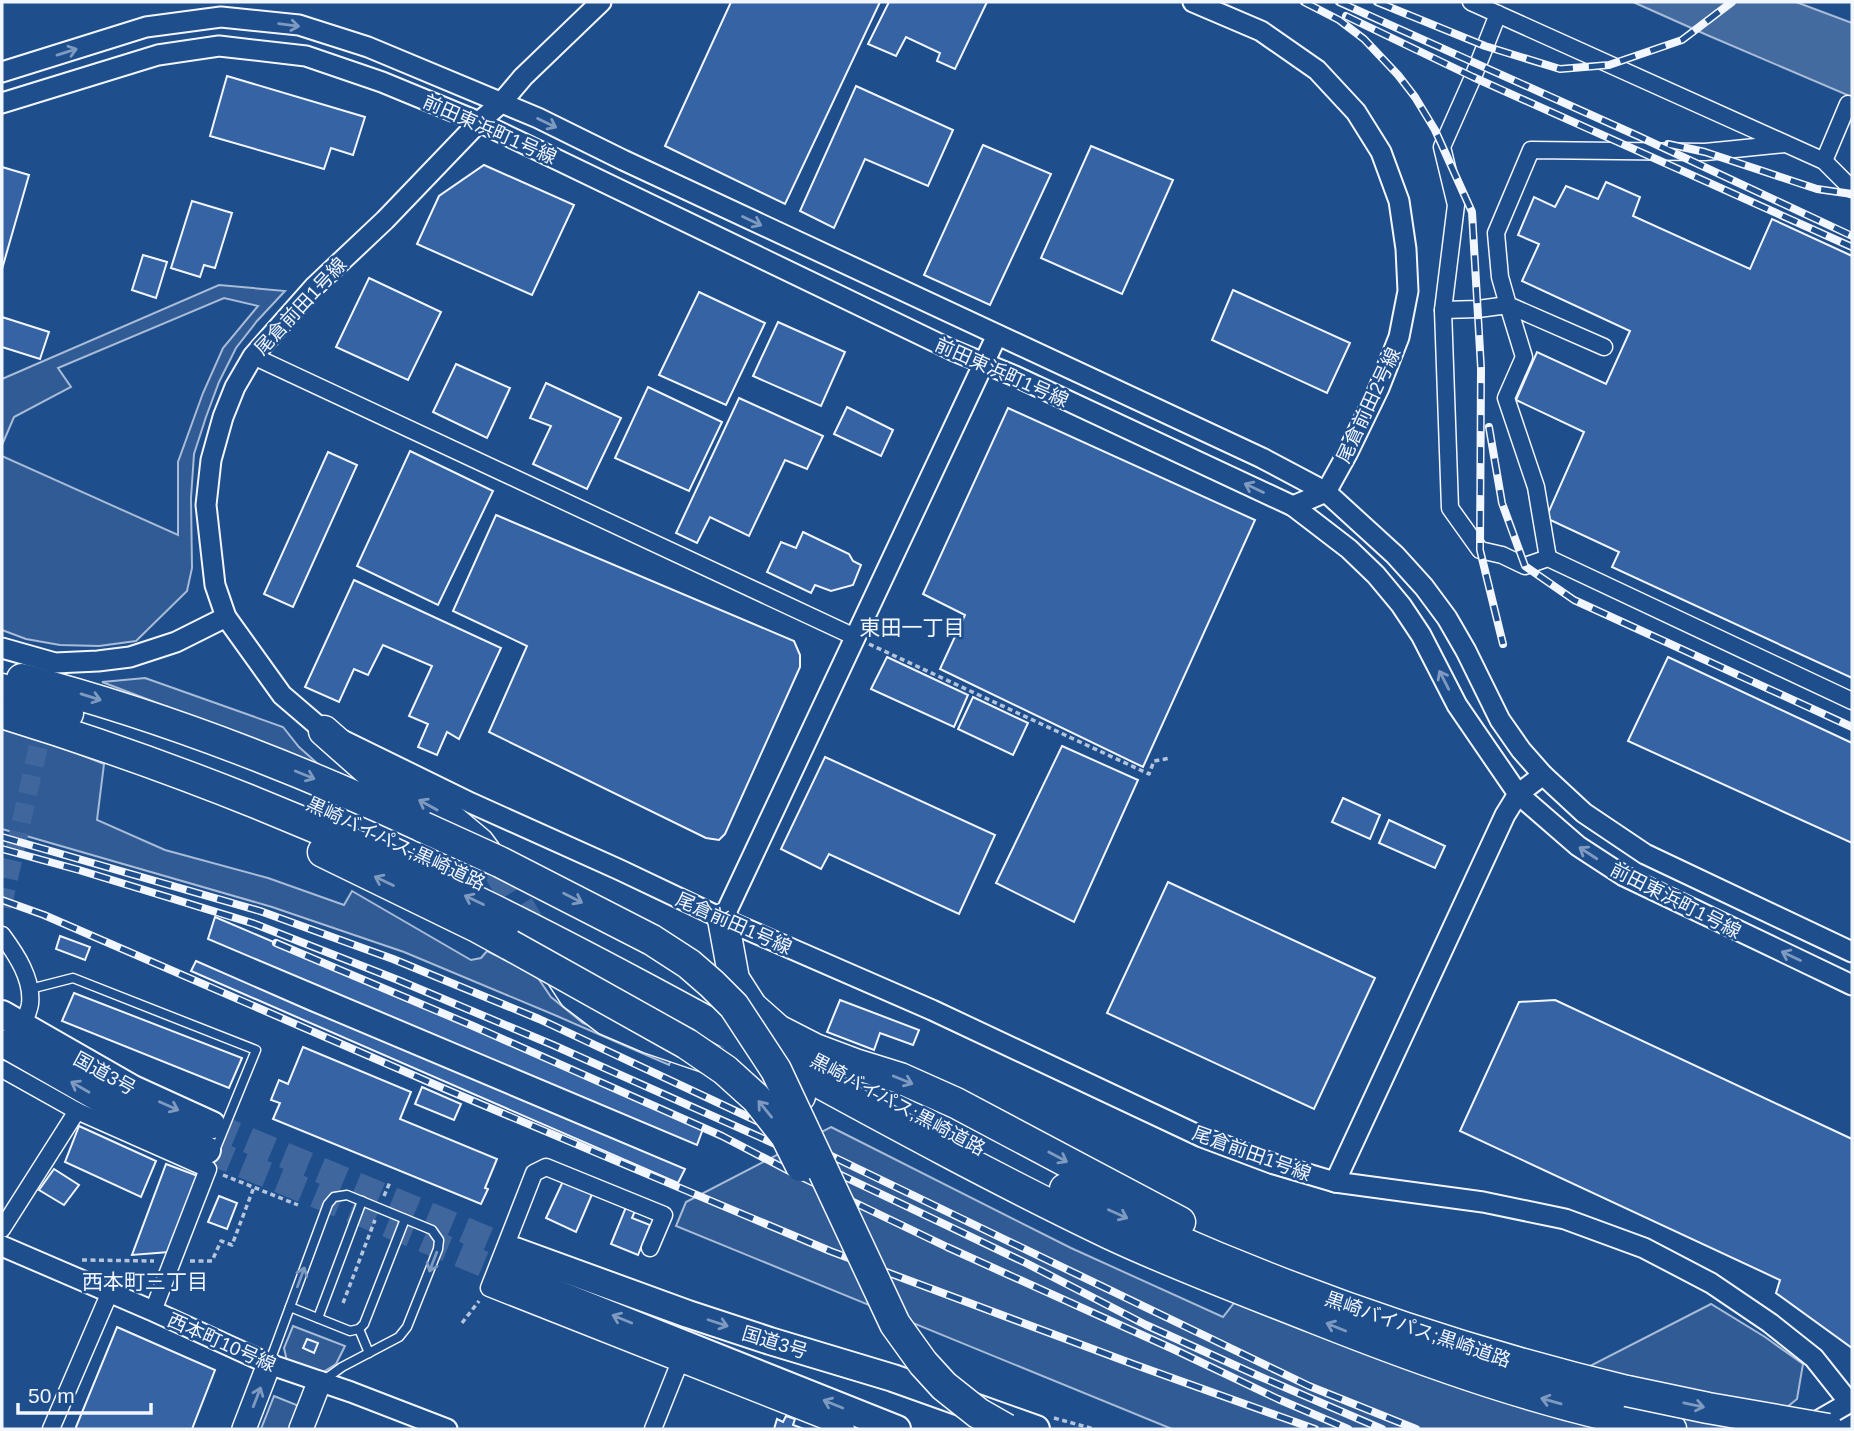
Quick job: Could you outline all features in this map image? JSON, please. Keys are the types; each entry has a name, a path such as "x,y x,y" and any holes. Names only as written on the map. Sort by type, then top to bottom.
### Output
{"highway":[{"path":"2,674 157,718 312,778 512,867 652,940 689,964 734,1006 776,1070 895,1324 923,1363 944,1386 978,1413 1006,1429"},
{"name":"黒崎バイパス;黒崎道路","path":"2,689 271,786 395,840 502,891 618,952 885,1099 1011,1163 1177,1240 1375,1317 1496,1357 1627,1391 1828,1429"},
{"path":"13,717 158,776 273,828 456,917 687,1044 725,1070 756,1098 786,1136 870,1311 901,1362 939,1402 972,1429"},
{"name":"黒崎バイパス;黒崎道路","path":"13,717 145,761 263,805 389,859 531,929 928,1142 1113,1235 1375,1342 1482,1380 1617,1419 1671,1429"},
{"path":"324,731 376,777 447,816 479,843 496,867"},
{"path":"723,919 734,979 752,1007 778,1030 815,1049 900,1078 956,1103 1245,1255 1375,1317"},
{"path":"546,952 574,995 607,1020 649,1038 740,1069 997,1192 1113,1235"},
{"name":"国道3号","path":"12,1020 133,1089 209,1148"},
{"name":"国道3号","path":"2,1043 123,1112 209,1148"},
{"name":"国道3号","path":"503,1270 897,1429"},
{"name":"国道3号","path":"503,1270 688,1314 893,1378 1036,1429"}],"main road":[{"path":"244,1429 269,1364"},
{"path":"301,1429 319,1383"}],"street":[{"path":"501,103 523,77 601,2"},
{"name":"尾倉前田2号線","path":"1193,2 1261,31 1317,70 1356,113 1381,152 1399,201 1406,249 1408,291 1399,337 1379,387 1326,492"},
{"path":"1471,2 1824,162 1852,189"},
{"path":"1498,14 1442,147 1456,205 1443,310 1450,508 1480,550 1502,555 1525,566 1548,558 1852,701"},
{"name":"前田東浜町1号線","path":"2,72 146,27 222,17 299,25 368,47 501,103 1251,452 1326,492 1395,555 1447,618 1500,720 1521,750 1543,775 1584,813 1645,854 1852,952"},
{"name":"前田東浜町1号線","path":"2,103 158,55 219,46 306,56 382,82 479,122 952,350 1293,506 1349,549 1376,575 1421,635 1457,705 1518,794 1578,846 1624,876 1852,985"},
{"path":"1824,162 1850,97"},
{"name":"尾倉前田1号線","path":"501,103 314,287 253,356 235,387 223,417 211,460 206,505 215,585 226,617 282,695 324,731 471,803 723,919 932,1010 1202,1137 1275,1164 1335,1182 1483,1202 1565,1219 1644,1248 1711,1283 1770,1323 1814,1358 1851,1402"},
{"path":"1548,558 1536,487 1506,398 1524,357 1500,277 1496,233 1531,150 1705,152 1785,144"},
{"path":"1443,310 1508,305 1604,347"},
{"path":"723,919 998,335"},
{"path":"253,356 855,637"},
{"path":"1293,506 1326,492"},
{"path":"2,648 54,671 131,657 176,642 226,617"},
{"path":"1335,1182 1505,815 1518,794 1543,775"},
{"path":"2,935 18,957 30,989 30,1005 12,1020"},
{"path":"2,1069 77,1111 209,1148 153,1311"},
{"path":"2,1229 77,1111"},
{"path":"650,1248 664,1215 546,1167 534,1173 503,1270 679,1364 846,1429"},
{"name":"西本町10号線","path":"2,1246 269,1364 447,1429"},
{"path":"51,1429 110,1293"},
{"path":"653,1429 679,1364"},
{"path":"1803,1429 1851,1402"}],"lane":[{"path":"30,989 73,978 256,1050 209,1148"},
{"path":"269,1364 328,1204 334,1197 347,1195 432,1230 439,1240 438,1249 407,1327 399,1337 342,1367 319,1383"},
{"path":"318,1318 362,1201"},
{"path":"290,1307 350,1331 359,1329 364,1324 405,1219"},
{"path":"359,1329 369,1353"}],"path":[{"path":"855,637 1149,774 1154,761 1171,758"},
{"path":"209,1148 298,1205"},
{"path":"343,1303 390,1182"},
{"path":"462,1323 503,1270"}],"shaded area":[{"path":"1633,2 1796,2 1852,23 1852,97 1707,35"},
{"path":"219,285 285,291 236,348 206,417 194,454 191,498 192,568 187,591 136,641 99,646 60,645 26,639 2,630 2,456 178,535 178,462 223,348 258,306 224,298 58,368 71,387 14,417 2,445 2,379"},
{"path":"145,678 283,727 299,747 318,764 102,682"},
{"path":"2,727 104,764 97,820 165,850 268,878 344,905 352,891 471,960 481,958 487,951 536,975 551,997 583,1023 672,1056 669,1065 404,952 272,907 2,829"},
{"path":"831,1127 1071,1248 1223,1317 1238,1298 1514,1405 1711,1304 1803,1364 1797,1399 1760,1429 1172,1429 676,1226 686,1202"},
{"path":"293,1326 345,1346 336,1364 320,1374 287,1361 284,1348"},
{"path":"274,1396 299,1406 290,1429 261,1429"}],"building":[{"path":"731,2 880,2 785,204 665,146"},
{"path":"889,2 987,2 955,69 937,61 940,53 906,37 896,56 868,44"},
{"path":"227,76 365,117 353,155 331,148 324,169 210,136"},
{"path":"856,86 953,130 928,186 865,159 834,228 800,211"},
{"path":"983,145 1051,174 990,305 924,275"},
{"path":"1091,146 1173,180 1122,294 1041,258"},
{"path":"484,165 574,205 532,295 417,244 439,196"},
{"path":"2,167 29,175 2,269"},
{"path":"1606,182 1640,197 1633,216 1750,269 1772,219 1852,256 1852,678 1612,567 1619,552 1546,518 1584,432 1516,400 1537,352 1606,384 1630,331 1522,281 1539,244 1518,235 1534,197 1555,207 1566,186 1598,199"},
{"path":"192,201 232,213 215,268 204,265 200,277 171,268"},
{"path":"143,255 167,262 156,298 132,290"},
{"path":"369,278 441,312 408,380 336,347"},
{"path":"1233,290 1350,343 1327,393 1212,340"},
{"path":"699,292 765,323 726,405 659,375"},
{"path":"2,317 49,332 40,359 2,347"},
{"path":"778,322 845,352 821,406 753,376"},
{"path":"456,364 510,388 487,438 433,412"},
{"path":"546,383 621,418 587,489 533,464 551,426 530,418"},
{"path":"648,387 722,422 689,491 615,458"},
{"path":"739,398 823,436 807,469 785,460 749,536 710,517 697,543 676,533"},
{"path":"847,407 893,430 881,456 834,434"},
{"path":"1008,408 1255,520 1143,767 940,669 965,615 923,594"},
{"path":"410,451 493,491 438,605 357,566"},
{"path":"328,452 357,465 293,607 264,594"},
{"path":"496,515 794,641 800,655 800,667 725,834 719,840 706,838 489,732 527,646 453,611"},
{"path":"803,532 849,554 853,561 861,565 853,585 831,591 815,585 811,593 767,572 781,542 796,548"},
{"path":"354,580 501,648 459,739 447,732 437,755 418,747 428,724 409,716 432,666 383,645 368,675 354,669 339,702 305,687"},
{"path":"887,657 968,695 954,727 871,689"},
{"path":"1668,657 1852,743 1852,843 1628,741"},
{"path":"973,697 1028,723 1013,755 958,729"},
{"path":"1062,746 1138,780 1074,922 996,883"},
{"path":"825,757 995,835 959,914 829,854 821,869 781,849"},
{"path":"1343,798 1380,815 1370,839 1332,822"},
{"path":"1389,820 1445,846 1435,868 1379,843"},
{"path":"1168,882 1375,978 1314,1109 1107,1013"},
{"path":"215,917 704,1126 697,1145 208,939"},
{"path":"60,936 90,947 85,960 56,949"},
{"path":"196,961 685,1169 678,1183 191,971"},
{"path":"74,993 242,1058 229,1088 62,1021"},
{"path":"840,1000 919,1030 913,1045 880,1033 874,1050 827,1032"},
{"path":"1555,1000 1852,1139 1852,1348 1776,1293 1780,1280 1460,1131 1519,1002"},
{"path":"303,1047 411,1092 400,1119 497,1159 481,1204 273,1119 280,1103 271,1100 279,1080 288,1084"},
{"path":"422,1087 461,1104 454,1120 415,1104"},
{"path":"79,1126 156,1161 141,1197 65,1162"},
{"path":"166,1164 198,1176 169,1252 132,1255"},
{"path":"54,1169 79,1185 64,1205 39,1190"},
{"path":"564,1179 593,1192 576,1232 546,1218"},
{"path":"219,1196 237,1203 227,1229 208,1222"},
{"path":"626,1207 635,1211 632,1218 650,1225 638,1255 611,1244"},
{"path":"117,1327 215,1370 192,1429 77,1429"},
{"path":"307,1339 318,1343 314,1353 303,1348"},
{"path":"786,1416 795,1419 793,1425 804,1429 774,1429 777,1419 783,1422"}],"tunnel":[{"path":"2,907 45,717"},
{"path":"496,867 539,940"},
{"path":"212,1125 515,1251"},
{"path":"207,1150 503,1272"}],"railway":[{"path":"1304,2 1339,20 1364,39 1398,75 1435,130 1472,212 1481,368 1480,550 1503,644"},
{"path":"1339,2 1638,136 1852,236"},
{"path":"1377,2 1485,46 1560,69 1609,65 1682,40 1732,2"},
{"path":"1346,16 1473,77 1852,247"},
{"path":"1668,144 1705,152 1817,189 1852,194"},
{"path":"1489,427 1502,503 1525,566 1574,600 1852,727"},
{"path":"2,837 260,911 393,959 539,1019 817,1149 1309,1386 1416,1429"},
{"path":"2,849 255,924 553,1045 782,1147 1026,1263 1146,1325 1382,1429"},
{"path":"2,900 44,915 445,1089 830,1251 1315,1429"},
{"path":"276,943 722,1136 947,1247 1348,1429"}],"district":[{"name":"東田一丁目","path":"912,628"},
{"name":"西本町三丁目","path":"145,1282"}]}
